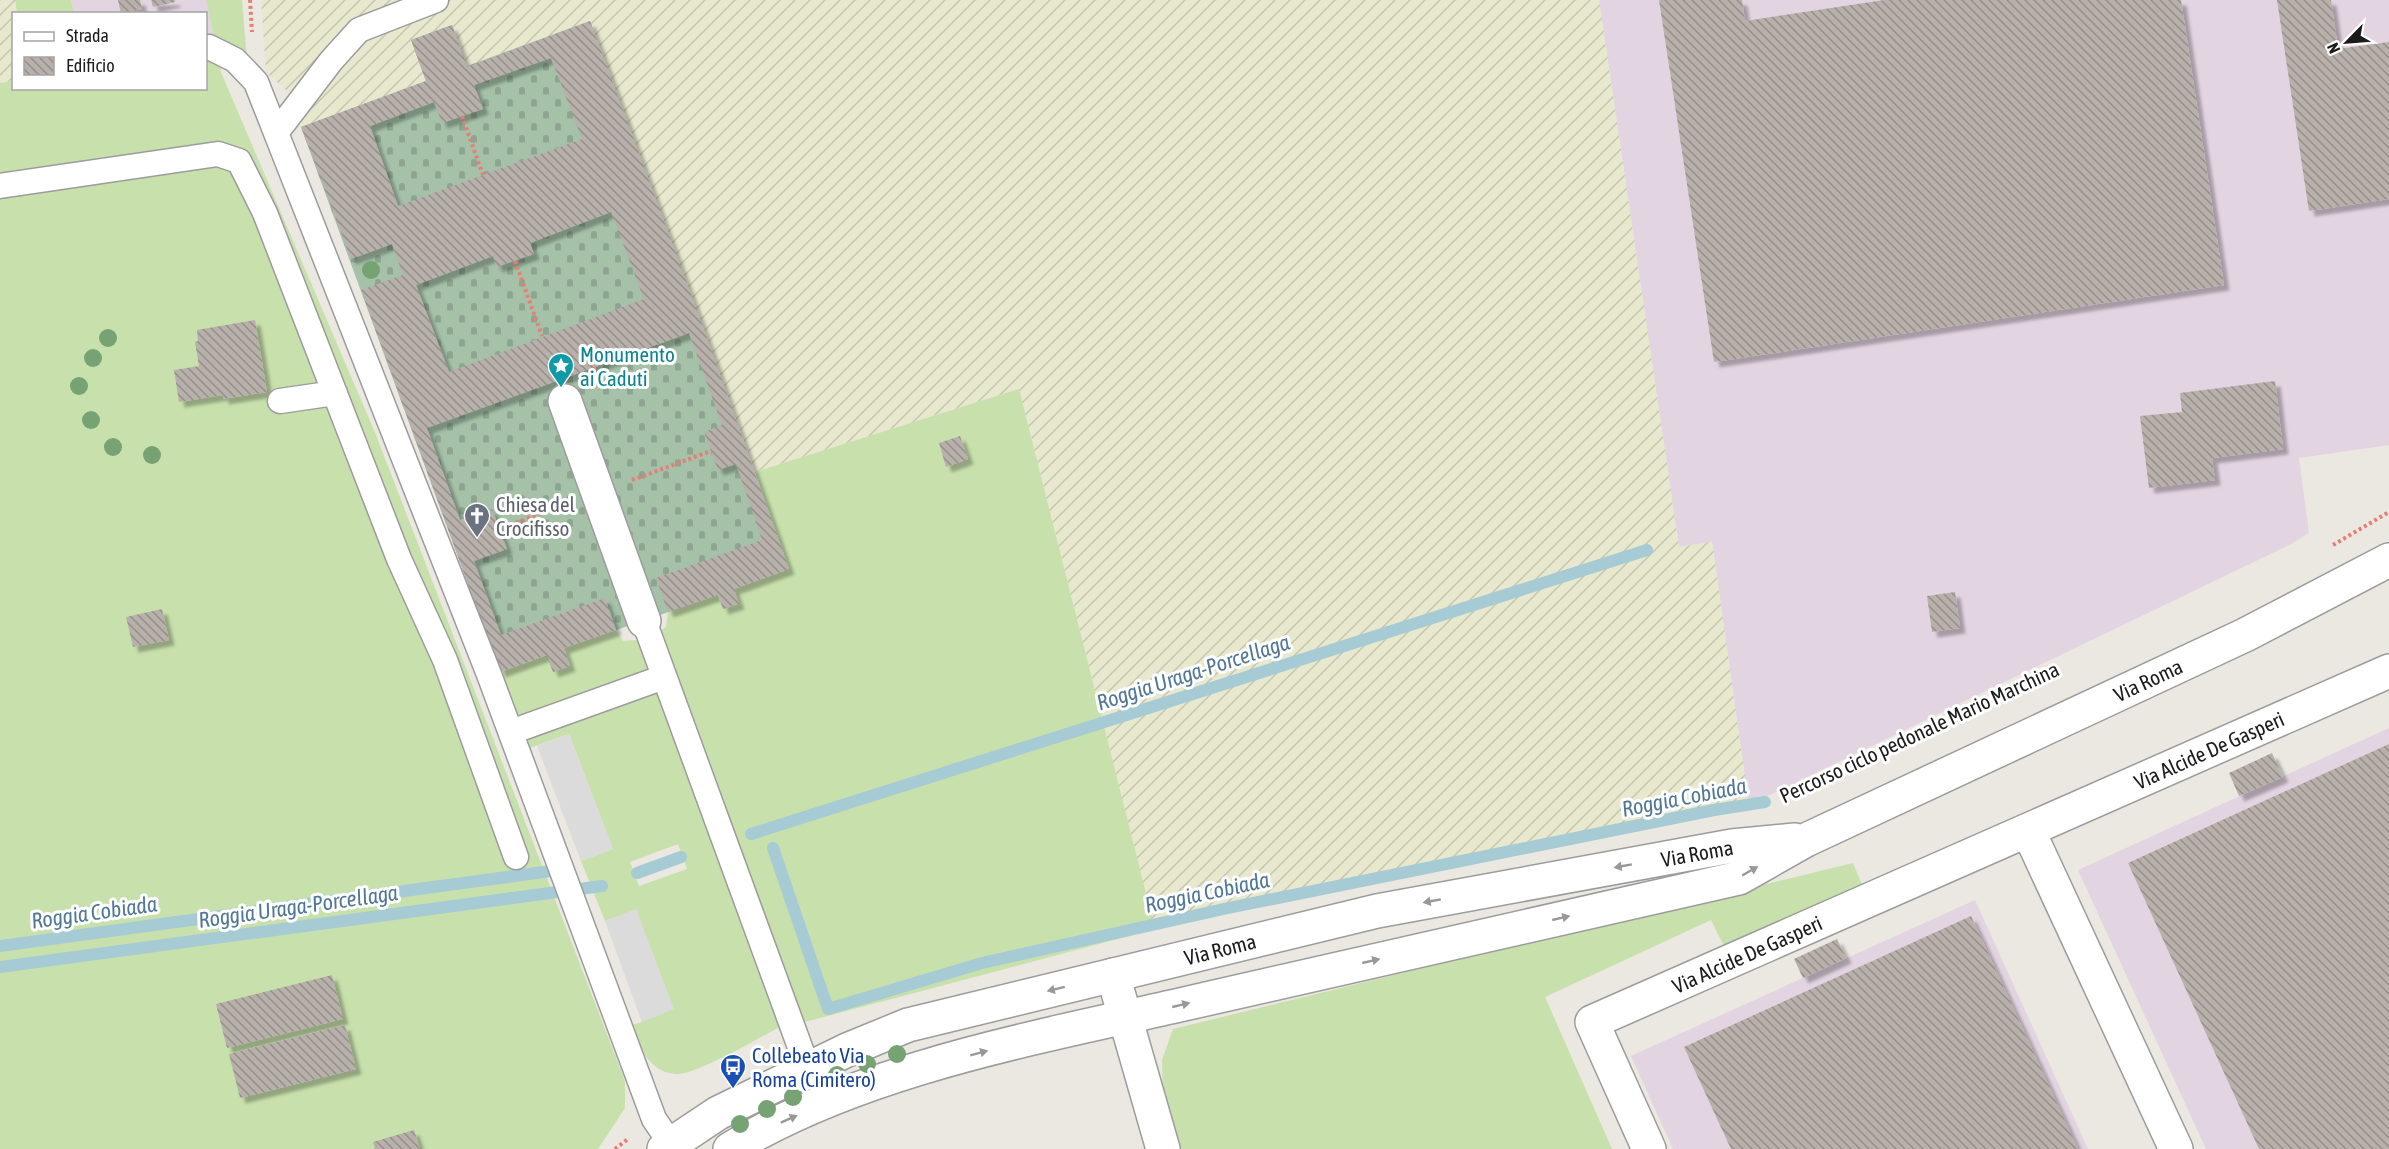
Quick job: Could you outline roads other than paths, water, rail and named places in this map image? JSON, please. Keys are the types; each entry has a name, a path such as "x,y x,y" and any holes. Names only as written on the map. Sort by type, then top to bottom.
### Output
{"street":[{"path":"565,401 644,621"},
{"name":"Via Roma","path":"730,1149 850,1090 999,1047 1739,878 1806,840 2245,635 2389,560"},
{"name":"Via Alcide De Gasperi","path":"1649,1149 1592,1022 2389,671"},
{"path":"2028,830 2176,1149"},
{"name":"Via Roma","path":"663,1137 908,1025 1377,910 1732,846 1806,840"},
{"path":"1113,975 1162,1149"}],"lane":[{"path":"276,133 331,61 359,30 436,0"},
{"path":"207,48 235,60 256,82 511,732 663,1137"},
{"path":"0,186 218,154 239,161 265,213 399,559 445,660 516,857"},
{"path":"265,213 301,197"},
{"path":"280,401 335,393"},
{"path":"354,440 393,430"},
{"path":"644,621 808,1069"},
{"path":"511,732 664,677"}],"waterway":[{"name":"Roggia Uraga-Porcellaga","path":"751,834 1647,550"},
{"name":"Roggia Cobiada","path":"773,848 828,1009 982,963 1228,908 1714,810 1765,802"},
{"name":"Roggia Uraga-Porcellaga","path":"637,873 681,857"},
{"name":"Roggia Cobiada","path":"0,946 551,871"},
{"name":"Roggia Uraga-Porcellaga","path":"0,967 602,886"}],"place":[{"name":"Monumento ai Caduti","path":"561,389"},
{"name":"Chiesa del Crocifisso","path":"477,539"},
{"name":"Collebeato Via Roma (Cimitero)","path":"733,1090"}]}
